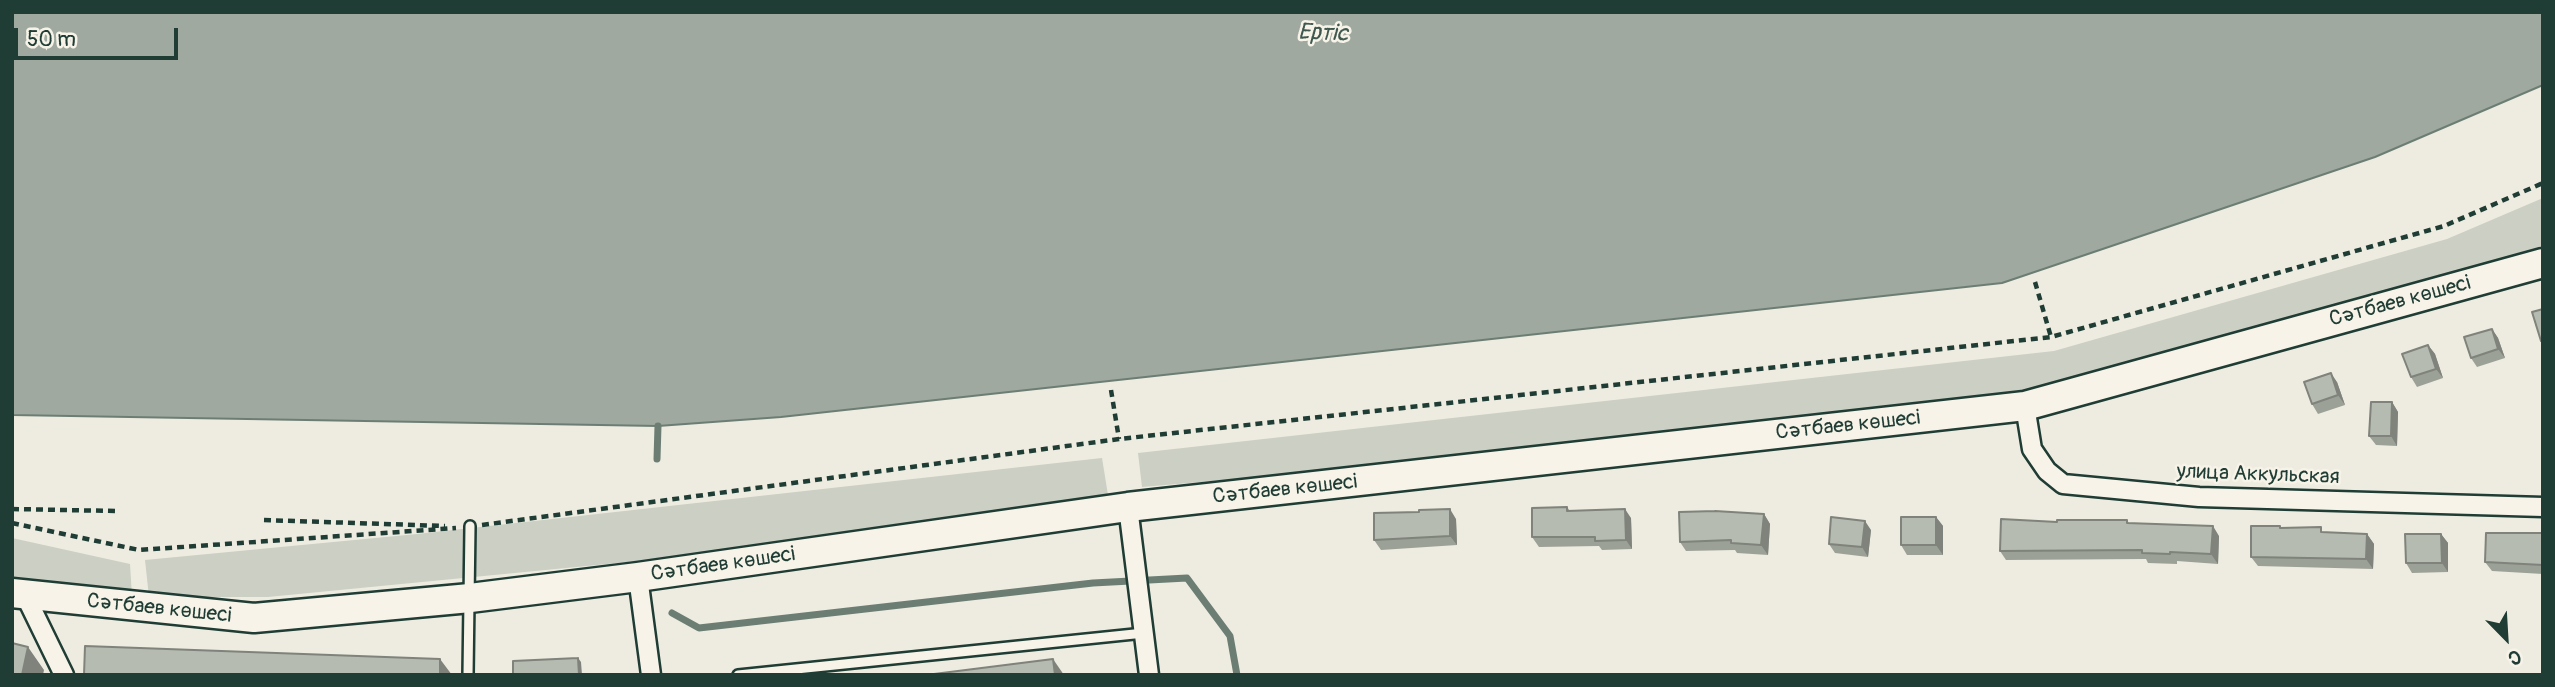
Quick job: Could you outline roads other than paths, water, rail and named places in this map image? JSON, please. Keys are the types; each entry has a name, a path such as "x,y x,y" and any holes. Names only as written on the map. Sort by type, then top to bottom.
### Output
{"main road":[{"name":"Сәтбаев көшесі","path":"19,594 254,618 470,598 1128,508 2025,406 2543,263"}],"street":[{"name":"улица Аккульская","path":"2025,406 2032,449 2047,471 2063,484 2199,497 2543,507"},
{"path":"1128,508 1149,675"},
{"path":"638,577 651,675"},
{"path":"19,594 64,675"}],"lane":[{"path":"468,675 470,526"},
{"path":"738,675 1144,633"}],"water":[{"name":"Ертіс","path":"12,12 2543,12 2543,85 2375,157 2002,283 781,417 658,426 12,415"}],"waterway":[{"path":"657,459 658,426"},
{"path":"672,613 699,628 1093,583 1187,578 1230,636 1237,675"}]}
